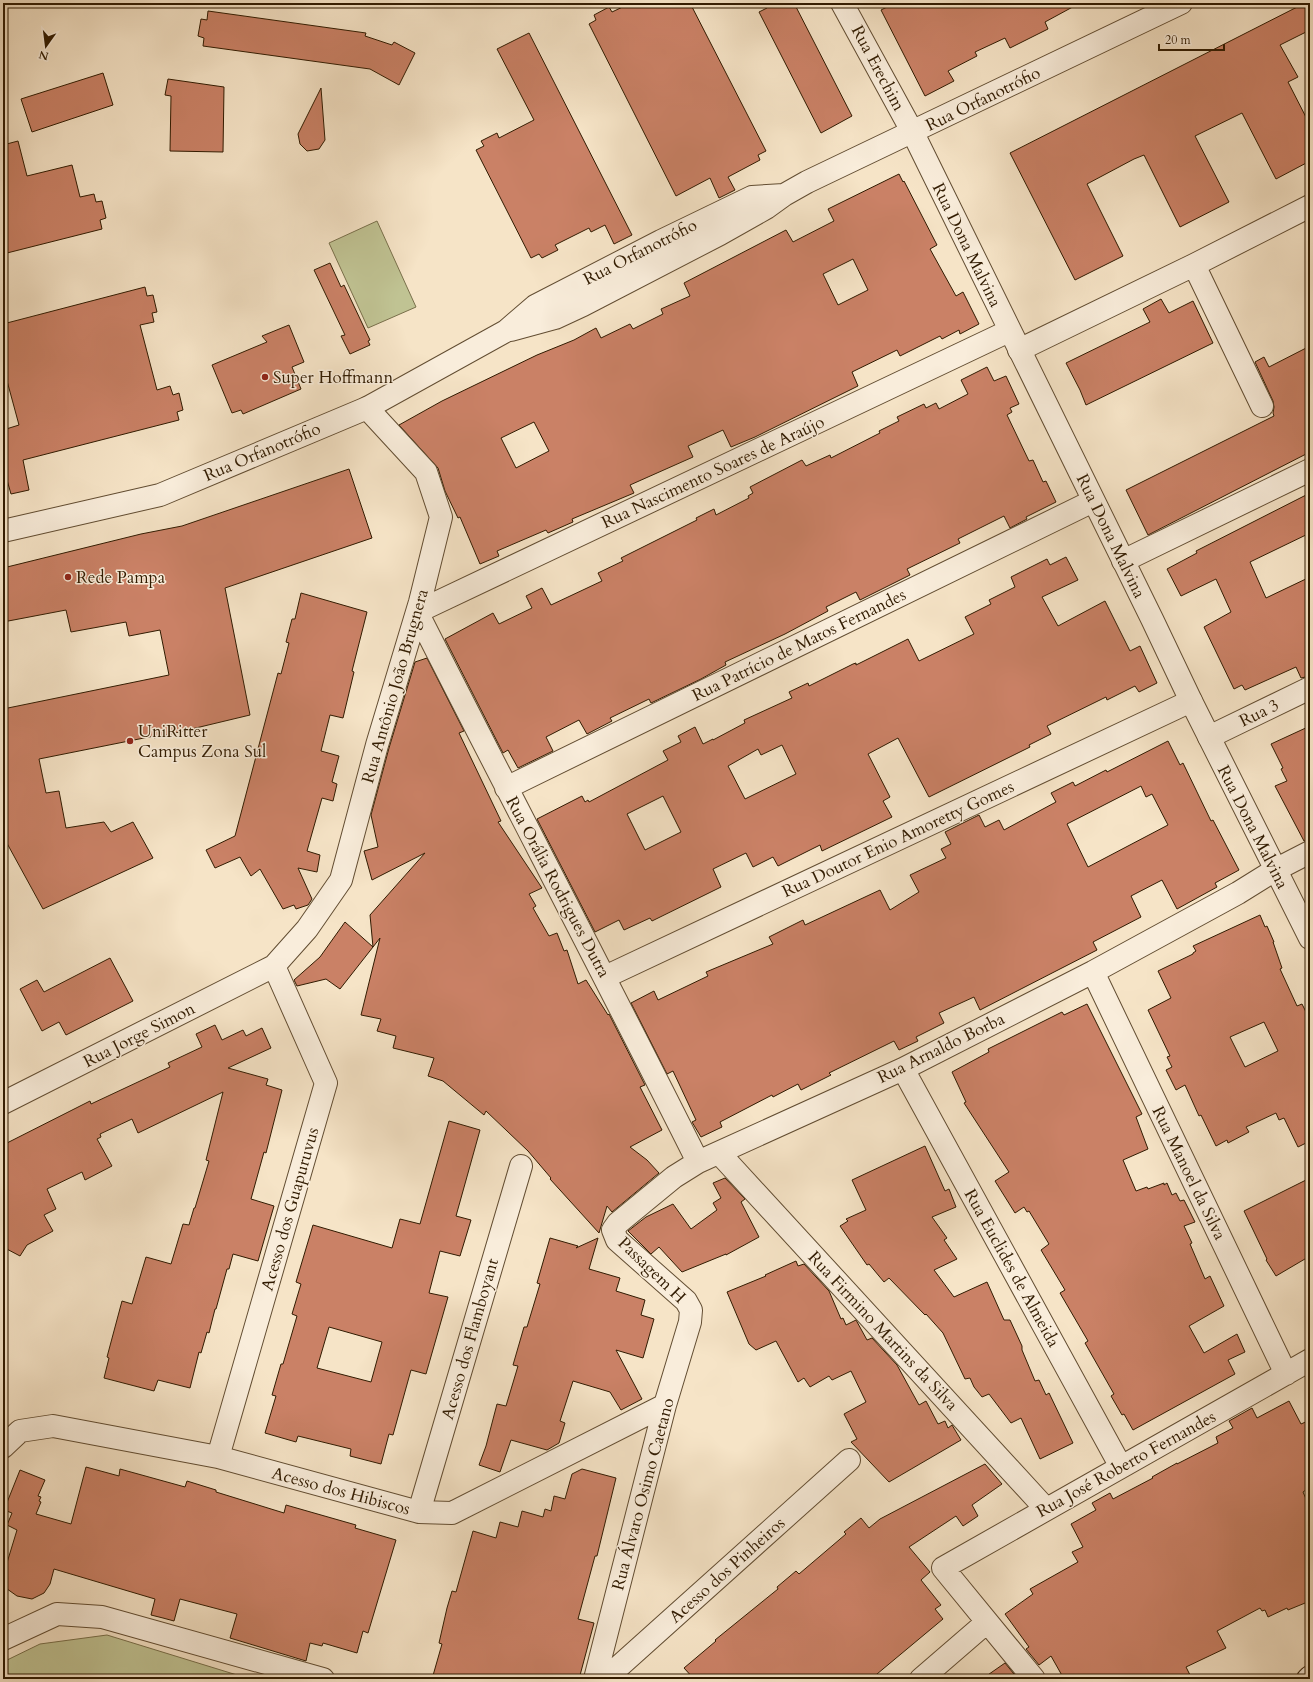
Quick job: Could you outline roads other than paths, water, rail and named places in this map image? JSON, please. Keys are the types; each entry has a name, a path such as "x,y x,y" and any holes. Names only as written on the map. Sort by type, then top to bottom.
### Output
{"street":[{"name":"Rua Erechim","path":"842,3 913,133"},
{"name":"Rua Orfanotrófio","path":"3,531 160,495 367,408 506,331 535,306 661,241 752,197 784,195 807,182 913,133 1181,3"},
{"name":"Rua Dona Malvina","path":"913,133 1191,701 1310,938"},
{"name":"Rua Nascimento Soares de Araújo","path":"417,612 1014,340 1194,266 1310,206"},
{"path":"1194,266 1262,406"},
{"name":"Rua Antônio João Brugnera","path":"274,966 307,929 341,880 377,745 417,612 441,517 426,472 367,408"},
{"path":"1123,561 1310,470"},
{"name":"Rua Patrício de Matos Fernandes","path":"506,788 1093,501"},
{"name":"Rua Orália Rodrigues Dutra","path":"417,612 506,788 605,977 698,1162"},
{"name":"Rua 3","path":"1209,737 1310,688"},
{"name":"Rua Doutor Enio Amoretty Gomes","path":"605,977 1191,701"},
{"name":"Rua Arnaldo Borba","path":"613,1230 618,1223 663,1186 698,1162 720,1154 903,1069 1093,972 1310,852"},
{"name":"Rua Jorge Simon","path":"3,1103 274,966"},
{"name":"Acesso dos Guapuruvus","path":"218,1457 326,1083 274,966"},
{"name":"Rua Manoel da Silva","path":"1093,972 1286,1374"},
{"name":"Rua Euclides de Almeida","path":"903,1069 1121,1467"},
{"name":"Rua Firmino Martins da Silva","path":"720,1154 1046,1509"},
{"name":"Acesso dos Flamboyant","path":"419,1512 521,1166"},
{"name":"Passagem H","path":"613,1230 617,1240 686,1301 691,1310"},
{"name":"Rua Álvaro Osimo Caetano","path":"595,1679 666,1405 690,1322 691,1310"},
{"name":"Rua José Roberto Fernandes","path":"987,1622 943,1568 1310,1360"},
{"name":"Acesso dos Hibiscos","path":"3,1447 20,1431 53,1426 218,1457 419,1512 452,1513 666,1405"},
{"name":"Acesso dos Pinheiros","path":"604,1679 849,1460"},
{"path":"3,1639 57,1614 102,1617 324,1679"},
{"path":"922,1679 987,1622 1034,1679"}],"place":[{"name":"Super Hoffmann","path":"265,377"},
{"name":"Rede Pampa","path":"68,577"},
{"name":"UniRitter Campus Zona Sul","path":"130,741"}]}
